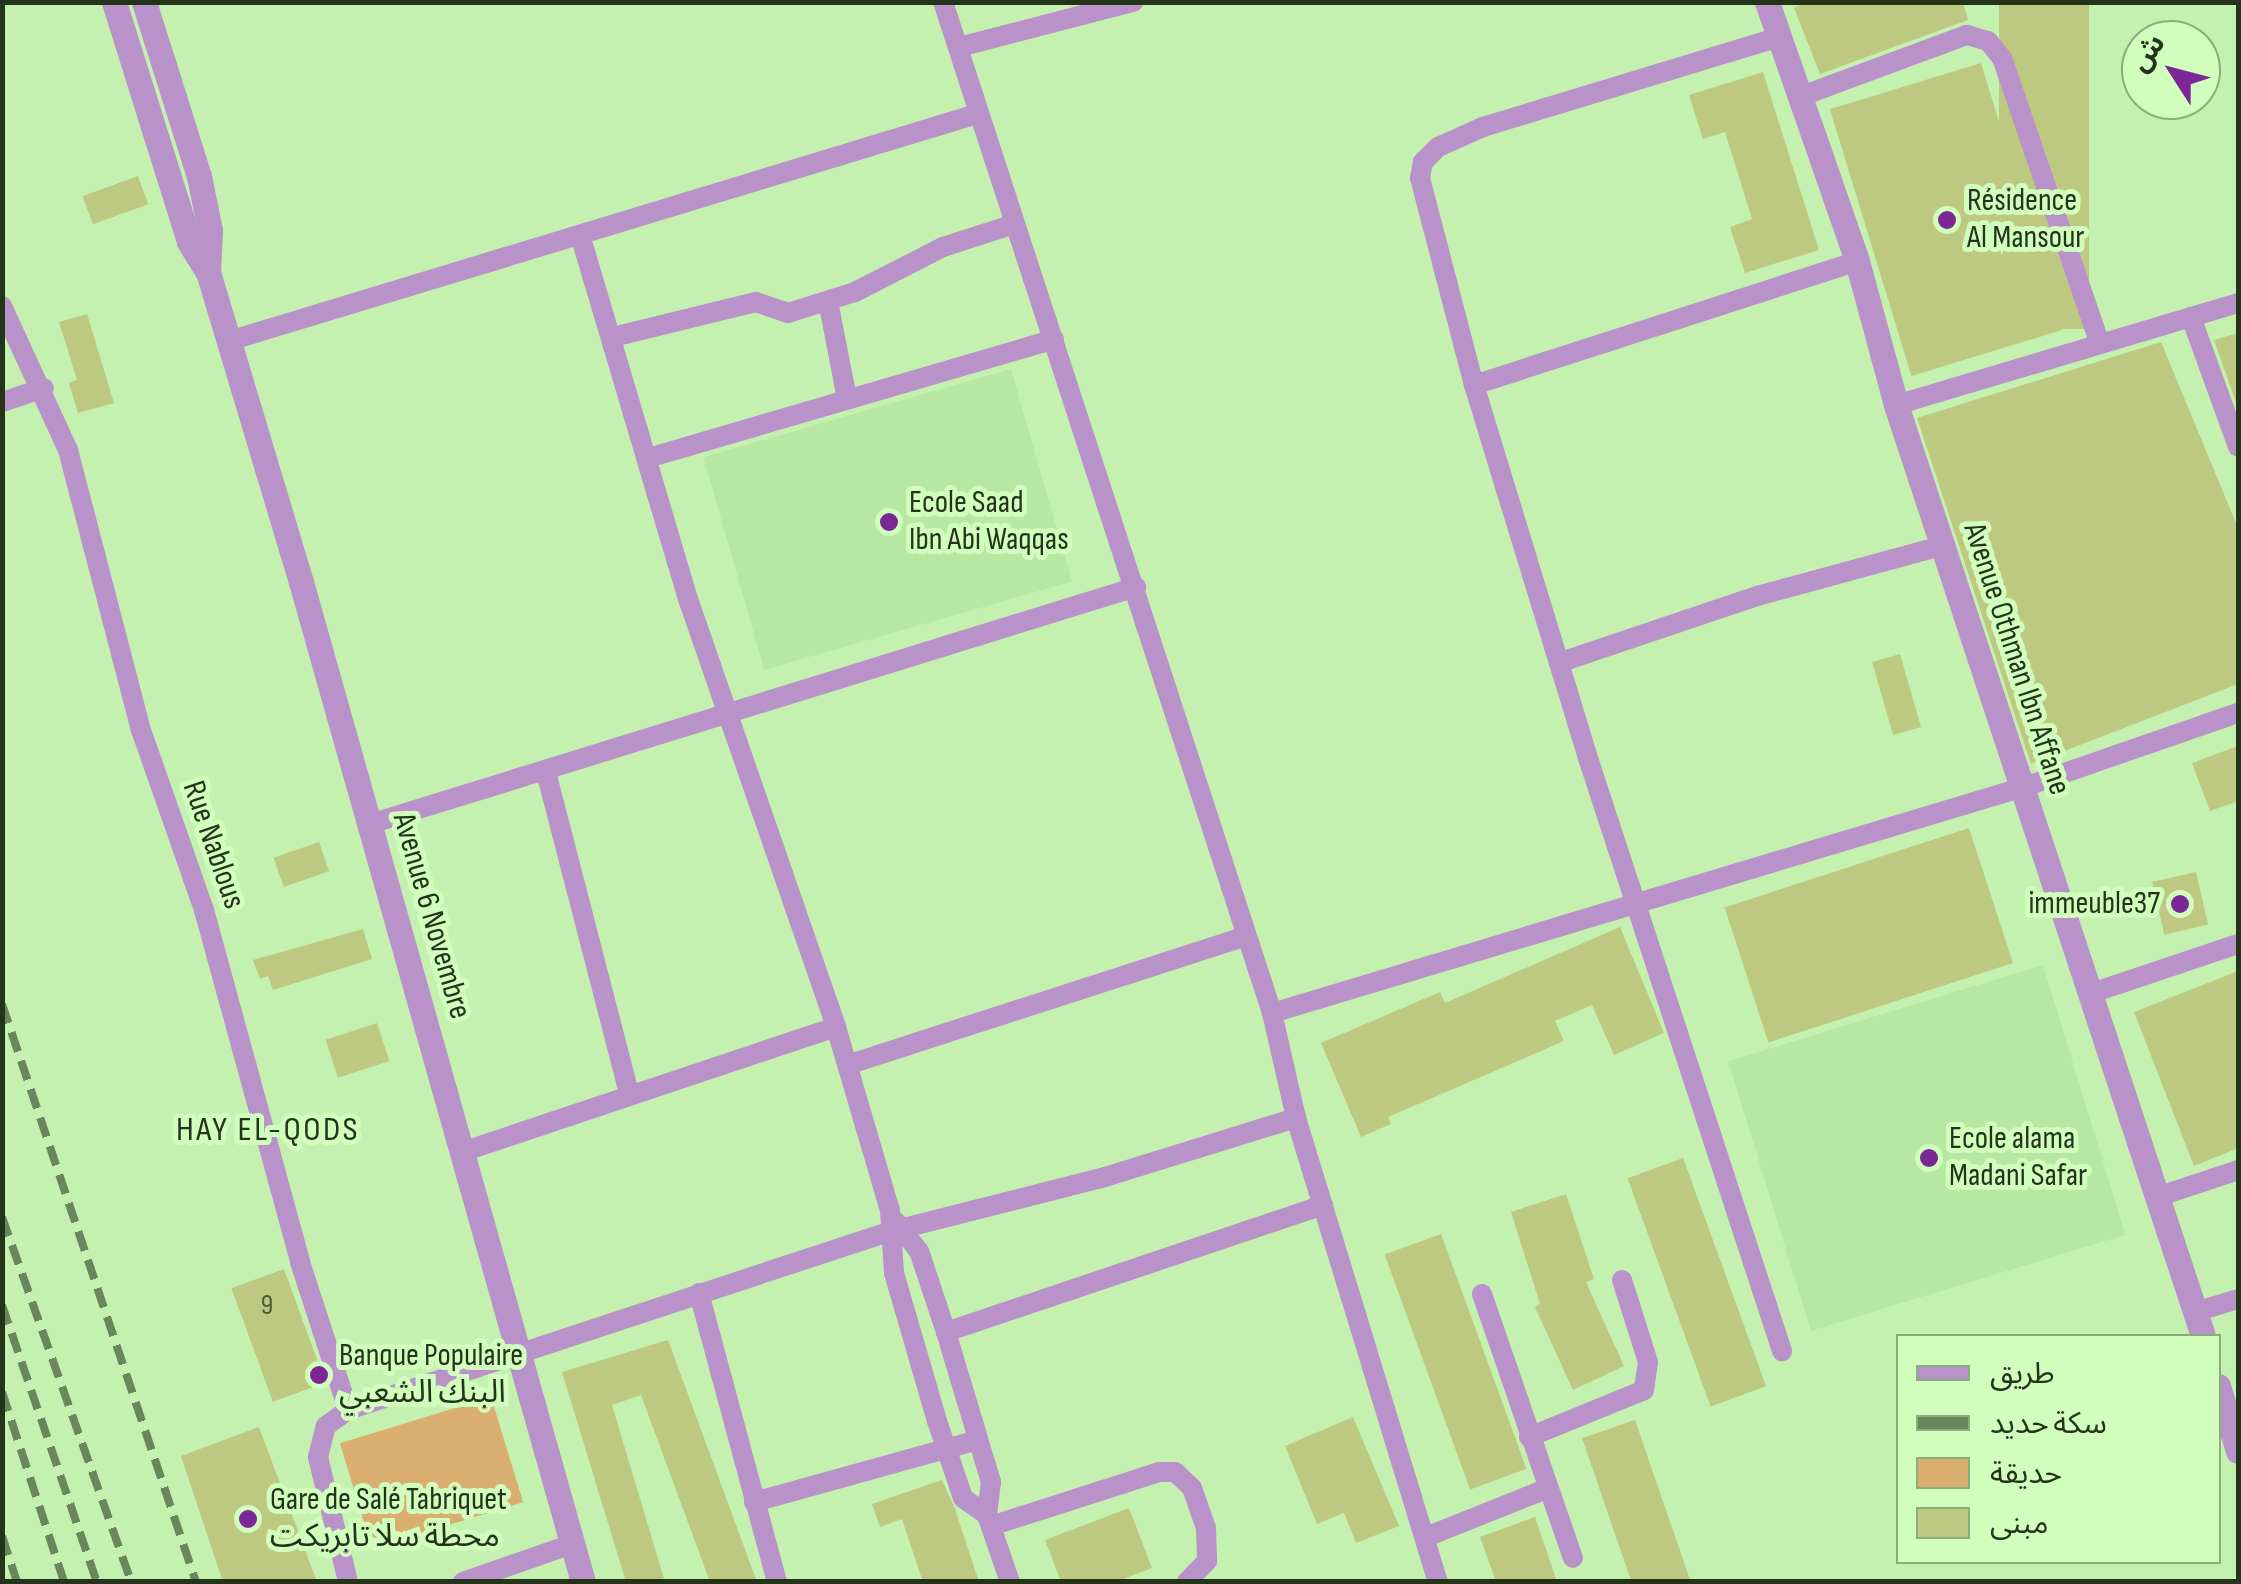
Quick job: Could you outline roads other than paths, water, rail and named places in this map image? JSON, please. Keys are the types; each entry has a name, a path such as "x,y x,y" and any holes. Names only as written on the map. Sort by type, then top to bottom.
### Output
{"street":[{"name":"Avenue 6 Novembre","path":"114,2 189,242 208,272 229,341 465,1152 583,1582"},
{"name":"Avenue 6 Novembre","path":"144,2 199,176 210,230 208,272"},
{"path":"943,2 1272,1014 1296,1118 1438,1582"},
{"path":"959,47 1133,2"},
{"name":"Avenue Othman Ibn Affane","path":"1767,2 1857,261 1896,404 2199,1324"},
{"path":"1799,97 1968,35 1988,41 2002,58 2100,344"},
{"path":"1779,37 1484,126 1430,154 1420,178 1474,385 1782,1351"},
{"path":"229,341 581,238 978,114"},
{"path":"613,337 756,302 788,312 828,301 942,247 1014,224"},
{"path":"581,238 728,714 836,1027 895,1226 897,1288 947,1448 963,1498 989,1521"},
{"path":"1474,385 1857,261"},
{"path":"828,301 848,399"},
{"path":"1896,404 2238,303"},
{"name":"Rue Nablous","path":"2,306 44,388 68,450 142,730 246,1046 292,1230 348,1410"},
{"path":"2191,318 2238,447"},
{"path":"648,458 1054,339"},
{"path":"2,402 44,388"},
{"path":"1561,662 1757,596 1944,546"},
{"path":"370,824 1136,587"},
{"path":"1272,1014 2024,787 2238,713"},
{"path":"546,772 629,1093"},
{"path":"847,1065 1246,936"},
{"path":"2089,994 2238,944"},
{"path":"465,1152 629,1093 836,1027"},
{"path":"348,1582 318,1457 322,1432 348,1410 895,1226 1296,1118"},
{"path":"2156,1197 2238,1170"},
{"path":"946,1332 1323,1204"},
{"path":"895,1226 919,1251 946,1332 991,1482 989,1521 1010,1582"},
{"path":"1529,1437 1644,1390 1648,1362 1622,1280"},
{"path":"699,1293 776,1582"},
{"path":"1482,1294 1546,1490 1573,1558"},
{"path":"2199,1324 2238,1299"},
{"path":"2221,1396 2238,1452"},
{"path":"754,1502 977,1440"},
{"path":"989,1521 1143,1476 1175,1472 1192,1488 1206,1528 1207,1561 1187,1582"},
{"path":"1426,1537 1546,1490"},
{"path":"464,1582 572,1544"}],"railway":[{"path":"2,1004 196,1582"},
{"path":"2,1217 131,1582"},
{"path":"2,1305 97,1582"},
{"path":"2,1392 64,1582"},
{"path":"2,1536 17,1582"}],"place":[{"name":"Résidence Al Mansour","path":"1947,220"},
{"name":"Ecole Saad Ibn Abi Waqqas","path":"889,522"},
{"name":"immeuble37","path":"2180,904"},
{"name":"Ecole alama Madani Safar","path":"1929,1158"},
{"name":"Banque Populaire البنك الشعبي","path":"319,1375"},
{"name":"Gare de Salé Tabriquet محطة سلا تابريكت","path":"248,1519"}],"district":[{"name":"HAY EL-QODS","path":"268,1130"}]}
